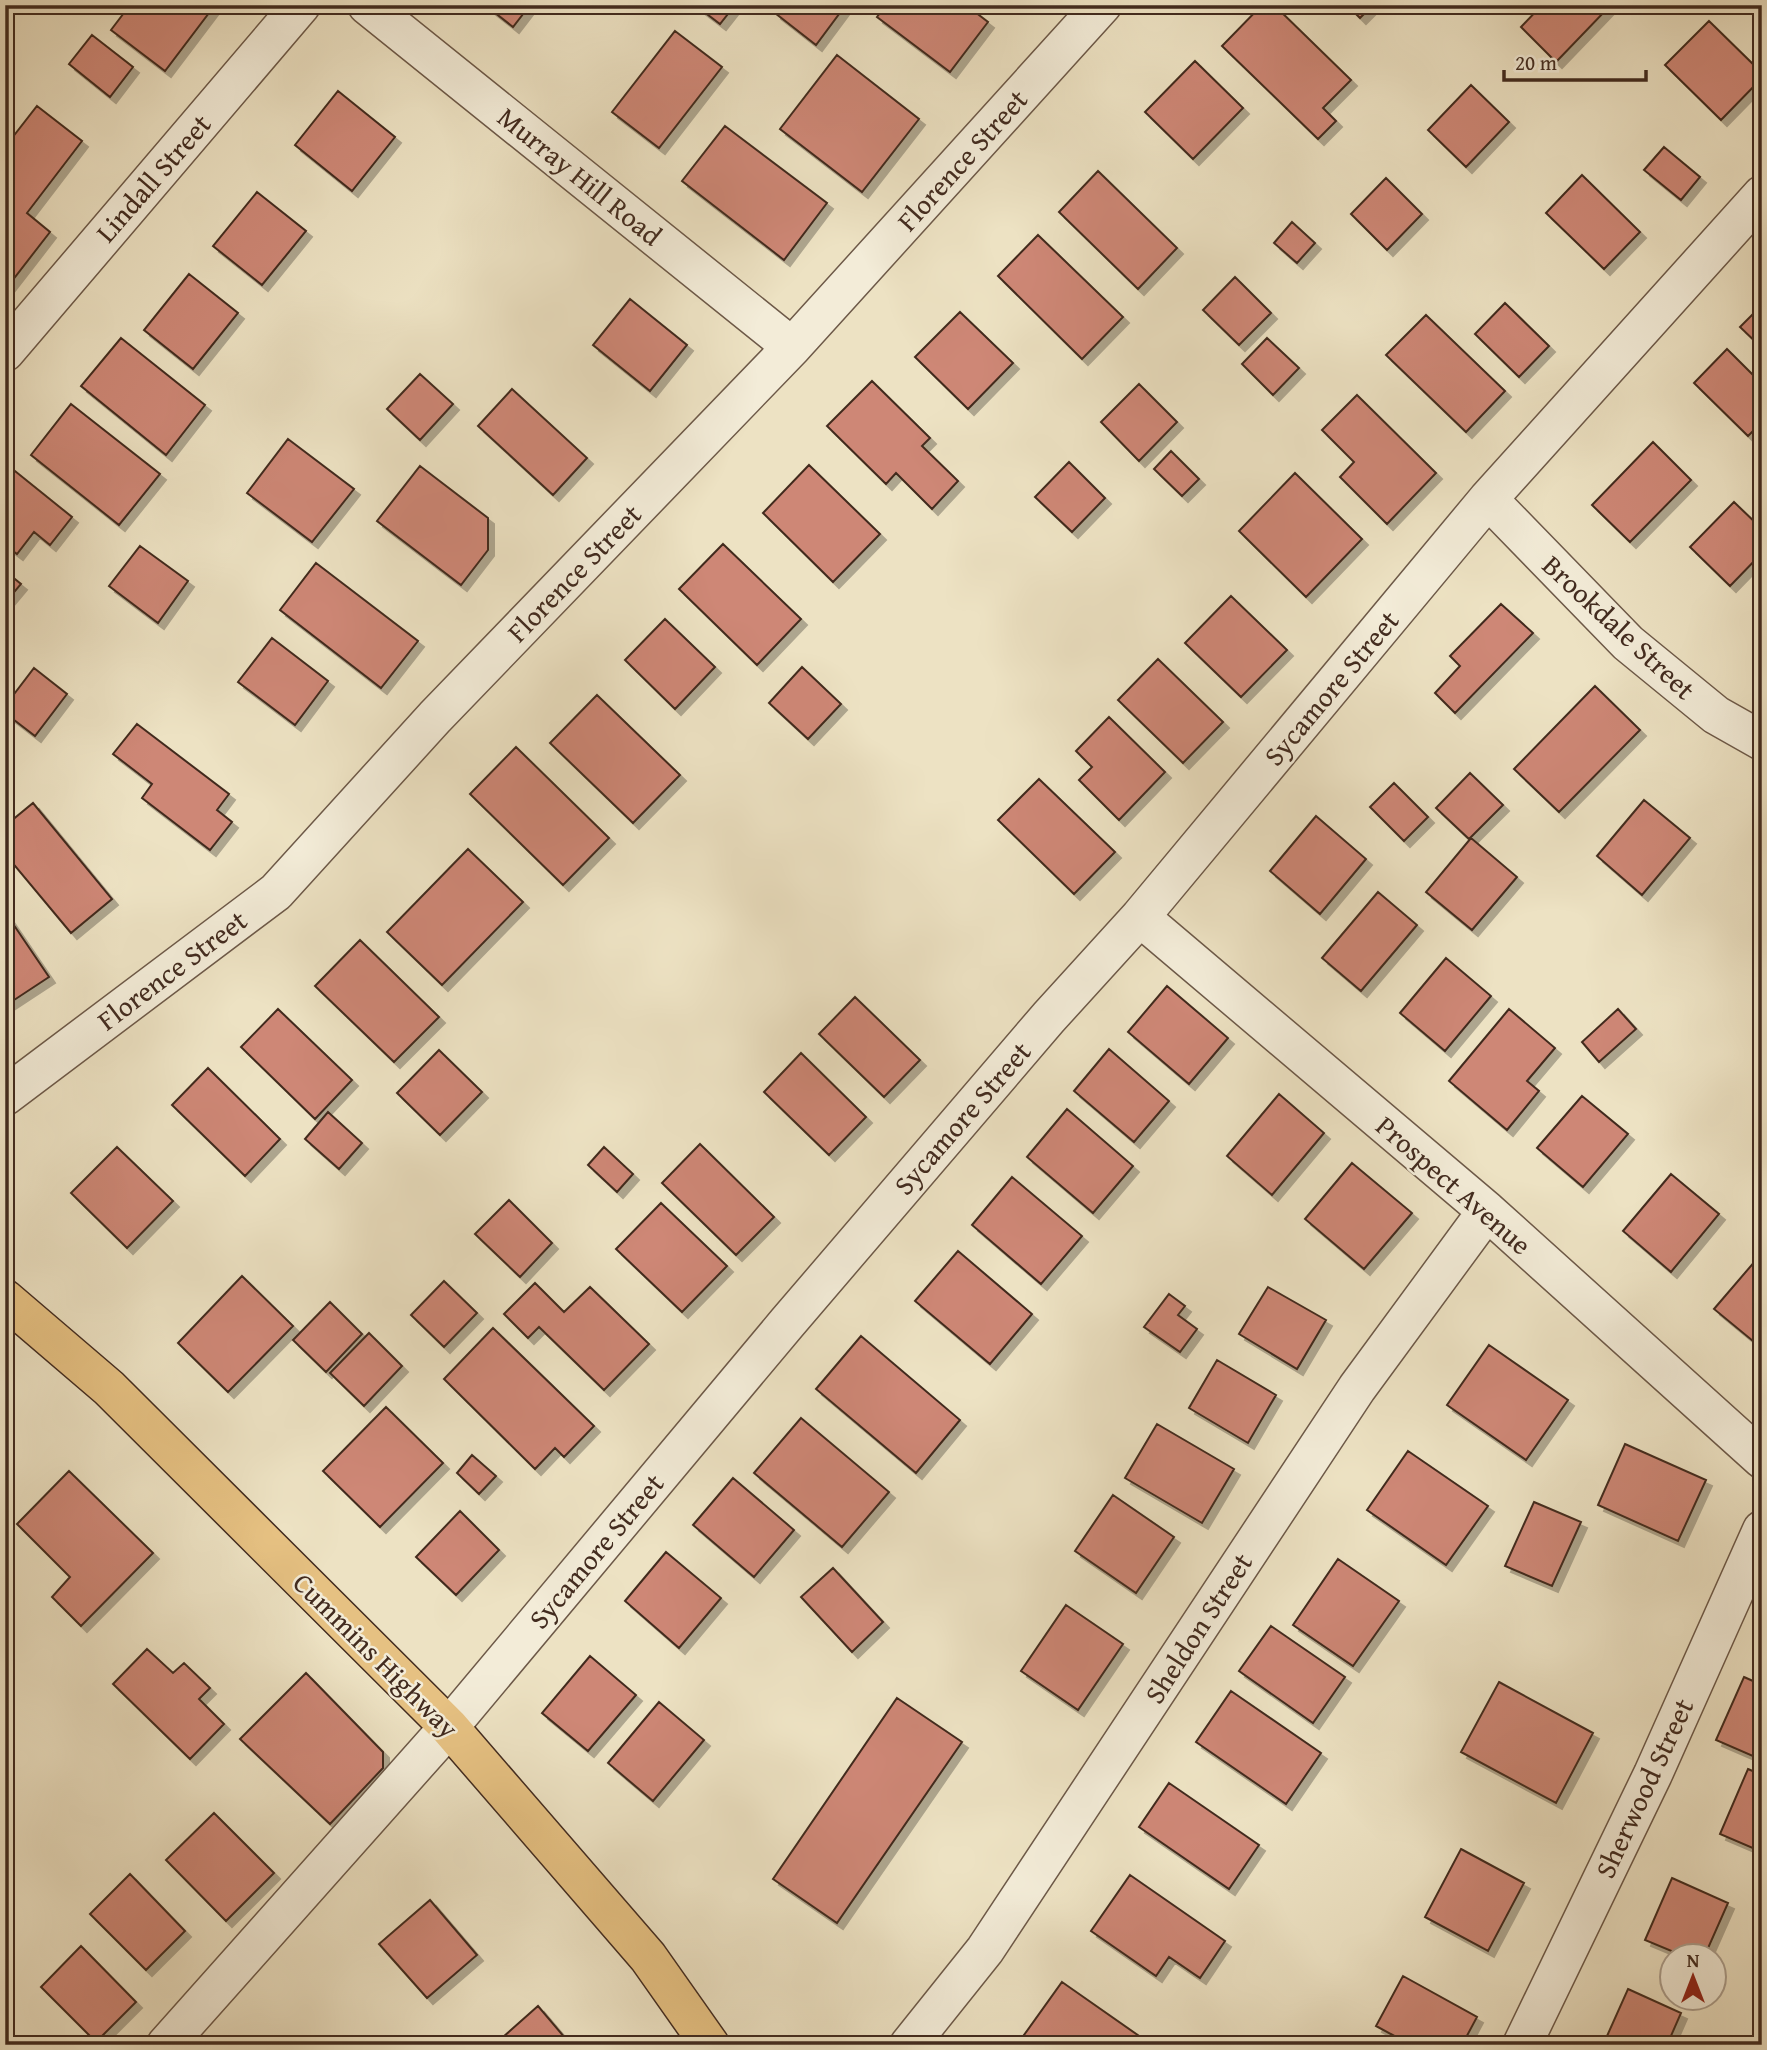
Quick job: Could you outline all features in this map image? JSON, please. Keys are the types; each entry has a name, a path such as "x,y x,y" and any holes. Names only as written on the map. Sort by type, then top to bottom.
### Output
{"main road":[{"name":"Cummins Highway","path":"5,1299 109,1388 449,1727 648,1957 710,2045"}],"street":[{"name":"Lindall Street","path":"5,352 301,5"},
{"name":"Murray Hill Road","path":"367,5 792,347"},
{"name":"Florence Street","path":"5,1096 276,892 435,718 792,347 1102,5"},
{"name":"Sycamore Street","path":"166,2045 449,1727 796,1313 1049,1017 1140,917 1488,499 1762,195"},
{"name":"Brookdale Street","path":"1488,499 1628,643 1716,715 1762,741"},
{"name":"Prospect Avenue","path":"1140,917 1487,1211 1762,1459"},
{"name":"Sheldon Street","path":"909,2045 985,1950 1357,1388 1487,1211"},
{"name":"Sherwood Street","path":"1522,2045 1653,1774 1762,1530"}],"building":[{"path":"130,5 215,5 165,71 111,30"},
{"path":"485,5 530,5 513,27"},
{"path":"695,5 735,5 720,24"},
{"path":"781,5 845,6 816,45 775,13"},
{"path":"886,5 966,5 988,22 950,72 877,17"},
{"path":"1262,5 1274,5 1351,80 1323,108 1336,121 1318,139 1222,46"},
{"path":"1347,5 1373,5 1360,18"},
{"path":"1542,5 1603,5 1607,9 1556,62 1521,27"},
{"path":"1709,21 1762,73 1762,78 1721,120 1665,65"},
{"path":"675,31 722,67 659,148 612,112"},
{"path":"92,35 133,67 110,97 69,64"},
{"path":"837,55 919,119 862,192 780,129"},
{"path":"1195,61 1243,108 1193,159 1145,112"},
{"path":"1471,85 1509,122 1466,167 1428,130"},
{"path":"338,91 395,137 352,191 295,145"},
{"path":"37,106 82,141 27,213 50,232 5,290 5,147"},
{"path":"725,126 827,203 784,260 682,181"},
{"path":"1664,147 1700,177 1681,200 1644,170"},
{"path":"1098,171 1177,248 1138,289 1059,212"},
{"path":"1582,175 1640,232 1604,269 1546,213"},
{"path":"1386,178 1422,214 1387,250 1351,214"},
{"path":"257,192 306,231 262,285 213,246"},
{"path":"1292,222 1315,243 1297,263 1274,243"},
{"path":"1038,235 1123,317 1082,359 998,276"},
{"path":"189,274 238,313 193,369 144,330"},
{"path":"1235,277 1271,313 1239,345 1203,310"},
{"path":"630,299 687,345 650,391 593,345"},
{"path":"1505,303 1549,346 1519,377 1475,334"},
{"path":"1762,305 1762,348 1740,327"},
{"path":"960,312 1013,363 968,409 915,357"},
{"path":"1426,315 1505,391 1466,432 1386,355"},
{"path":"121,338 205,405 166,455 81,386"},
{"path":"1267,338 1299,368 1273,395 1242,364"},
{"path":"1727,349 1762,384 1762,422 1748,436 1694,383"},
{"path":"420,374 453,404 420,440 387,409"},
{"path":"872,381 930,438 922,446 958,481 932,509 896,473 886,484 827,426"},
{"path":"1139,384 1177,422 1139,461 1101,422"},
{"path":"512,389 587,458 553,495 478,426"},
{"path":"1357,395 1436,473 1387,524 1340,477 1354,462 1322,430"},
{"path":"71,404 160,474 119,525 31,455"},
{"path":"288,439 354,489 312,542 247,493"},
{"path":"1653,442 1691,480 1630,542 1592,505"},
{"path":"1171,451 1199,479 1182,496 1154,469"},
{"path":"1069,462 1105,498 1072,532 1035,497"},
{"path":"5,463 72,517 50,545 34,532 17,554 5,545"},
{"path":"809,465 880,534 833,582 763,513"},
{"path":"420,466 488,518 488,550 461,585 377,521"},
{"path":"1295,473 1362,539 1306,597 1239,531"},
{"path":"1734,502 1762,529 1762,553 1730,586 1690,547"},
{"path":"723,544 801,619 757,665 679,589"},
{"path":"140,546 188,581 158,623 109,586"},
{"path":"316,563 418,641 381,688 280,610"},
{"path":"5,571 21,584 5,603"},
{"path":"1231,596 1287,650 1241,697 1185,643"},
{"path":"1501,604 1533,633 1455,713 1435,693 1460,666 1450,656"},
{"path":"665,619 715,667 675,709 625,660"},
{"path":"272,638 328,681 295,725 238,682"},
{"path":"1158,659 1223,722 1183,763 1118,700"},
{"path":"802,667 841,704 808,739 769,703"},
{"path":"34,668 67,694 35,736 5,713 5,706"},
{"path":"1595,686 1640,730 1559,812 1514,769"},
{"path":"597,695 680,775 633,823 550,743"},
{"path":"1109,717 1165,772 1119,820 1079,780 1092,767 1076,751"},
{"path":"137,724 229,794 217,810 232,822 210,850 142,798 152,784 113,754"},
{"path":"516,747 609,838 563,885 470,794"},
{"path":"1470,773 1503,805 1469,839 1436,808"},
{"path":"1039,779 1115,852 1074,894 998,820"},
{"path":"1394,783 1428,817 1404,841 1370,807"},
{"path":"1644,800 1690,838 1642,895 1597,856"},
{"path":"33,803 112,899 71,933 5,854 5,826"},
{"path":"1316,816 1366,859 1320,914 1270,871"},
{"path":"1471,838 1517,877 1472,930 1426,892"},
{"path":"468,849 523,902 442,985 387,932"},
{"path":"1378,892 1417,925 1361,991 1322,958"},
{"path":"5,912 49,977 5,1006"},
{"path":"360,940 439,1017 394,1062 315,986"},
{"path":"1446,958 1491,996 1445,1051 1400,1013"},
{"path":"1167,986 1228,1038 1189,1084 1128,1032"},
{"path":"855,997 920,1060 884,1097 819,1034"},
{"path":"278,1009 352,1080 315,1119 241,1047"},
{"path":"1509,1009 1555,1048 1527,1081 1539,1091 1507,1130 1449,1081"},
{"path":"1618,1009 1636,1029 1599,1062 1582,1042"},
{"path":"1109,1049 1169,1101 1134,1142 1074,1091"},
{"path":"439,1050 482,1092 440,1135 397,1093"},
{"path":"801,1053 866,1117 829,1155 764,1092"},
{"path":"208,1068 280,1139 245,1176 172,1105"},
{"path":"1279,1094 1324,1133 1272,1195 1227,1156"},
{"path":"1582,1096 1628,1134 1583,1187 1537,1148"},
{"path":"1067,1109 1133,1166 1093,1213 1027,1157"},
{"path":"328,1112 362,1143 339,1169 305,1139"},
{"path":"700,1144 774,1217 736,1255 662,1183"},
{"path":"117,1147 173,1201 127,1248 71,1193"},
{"path":"604,1147 633,1174 617,1192 588,1165"},
{"path":"1352,1163 1412,1213 1364,1269 1305,1219"},
{"path":"1671,1174 1719,1214 1671,1272 1623,1231"},
{"path":"1012,1177 1082,1236 1041,1284 972,1225"},
{"path":"509,1200 552,1243 520,1277 475,1234"},
{"path":"661,1203 727,1266 682,1312 616,1249"},
{"path":"958,1251 1032,1314 990,1364 915,1301"},
{"path":"1762,1253 1762,1343 1759,1346 1714,1309"},
{"path":"242,1276 293,1326 228,1392 178,1343"},
{"path":"444,1281 477,1313 444,1347 411,1315"},
{"path":"535,1283 564,1312 590,1287 649,1344 604,1390 539,1327 528,1338 504,1314"},
{"path":"1268,1287 1326,1320 1297,1369 1239,1334"},
{"path":"1169,1294 1185,1306 1178,1315 1197,1329 1180,1352 1144,1327"},
{"path":"330,1302 362,1334 326,1372 293,1340"},
{"path":"493,1328 594,1426 564,1457 555,1448 535,1469 444,1379"},
{"path":"369,1333 402,1366 364,1406 330,1373"},
{"path":"861,1336 960,1420 916,1473 816,1389"},
{"path":"1489,1345 1568,1400 1526,1460 1447,1405"},
{"path":"1217,1360 1276,1395 1248,1443 1189,1408"},
{"path":"386,1407 443,1463 380,1527 323,1471"},
{"path":"801,1418 889,1492 842,1547 754,1473"},
{"path":"1157,1424 1234,1469 1202,1523 1125,1478"},
{"path":"1625,1444 1706,1480 1678,1541 1598,1505"},
{"path":"1408,1451 1488,1506 1446,1565 1367,1510"},
{"path":"472,1455 496,1476 479,1494 457,1473"},
{"path":"69,1471 153,1553 81,1626 52,1597 70,1577 17,1524"},
{"path":"733,1478 794,1530 754,1577 693,1525"},
{"path":"1113,1495 1174,1537 1136,1593 1075,1551"},
{"path":"1534,1502 1581,1522 1552,1586 1505,1566"},
{"path":"460,1511 499,1550 456,1595 416,1557"},
{"path":"666,1552 721,1598 679,1648 625,1601"},
{"path":"1338,1559 1399,1601 1353,1666 1293,1625"},
{"path":"833,1568 883,1622 852,1652 801,1597"},
{"path":"1066,1605 1123,1644 1078,1710 1021,1671"},
{"path":"1271,1626 1345,1677 1313,1723 1239,1671"},
{"path":"147,1649 173,1673 184,1663 210,1688 199,1699 224,1724 190,1759 113,1684"},
{"path":"590,1656 636,1695 588,1751 542,1713"},
{"path":"306,1673 383,1752 383,1768 330,1824 240,1739"},
{"path":"1744,1677 1762,1685 1762,1760 1716,1740"},
{"path":"1499,1682 1593,1733 1556,1803 1461,1752"},
{"path":"1231,1691 1321,1753 1286,1804 1196,1742"},
{"path":"897,1698 962,1742 837,1923 773,1879"},
{"path":"659,1702 704,1740 653,1801 608,1763"},
{"path":"1748,1769 1762,1775 1762,1852 1720,1834"},
{"path":"1169,1783 1259,1845 1229,1889 1139,1827"},
{"path":"214,1813 274,1873 226,1921 166,1860"},
{"path":"1461,1849 1524,1883 1488,1951 1425,1917"},
{"path":"130,1874 185,1931 146,1970 90,1914"},
{"path":"1130,1875 1225,1941 1200,1978 1169,1957 1156,1976 1091,1931"},
{"path":"1672,1878 1728,1903 1711,1941 1658,1941 1658,1945 1645,1940"},
{"path":"430,1900 477,1955 427,1998 379,1944"},
{"path":"81,1946 136,2002 96,2042 41,1987"},
{"path":"1403,1976 1477,2017 1462,2045 1411,2045 1376,2026"},
{"path":"1062,1982 1152,2045 1022,2045 1019,2042"},
{"path":"1628,1989 1658,2003 1658,2011 1681,2013 1667,2045 1603,2045"},
{"path":"538,2006 571,2045 494,2045"}]}
